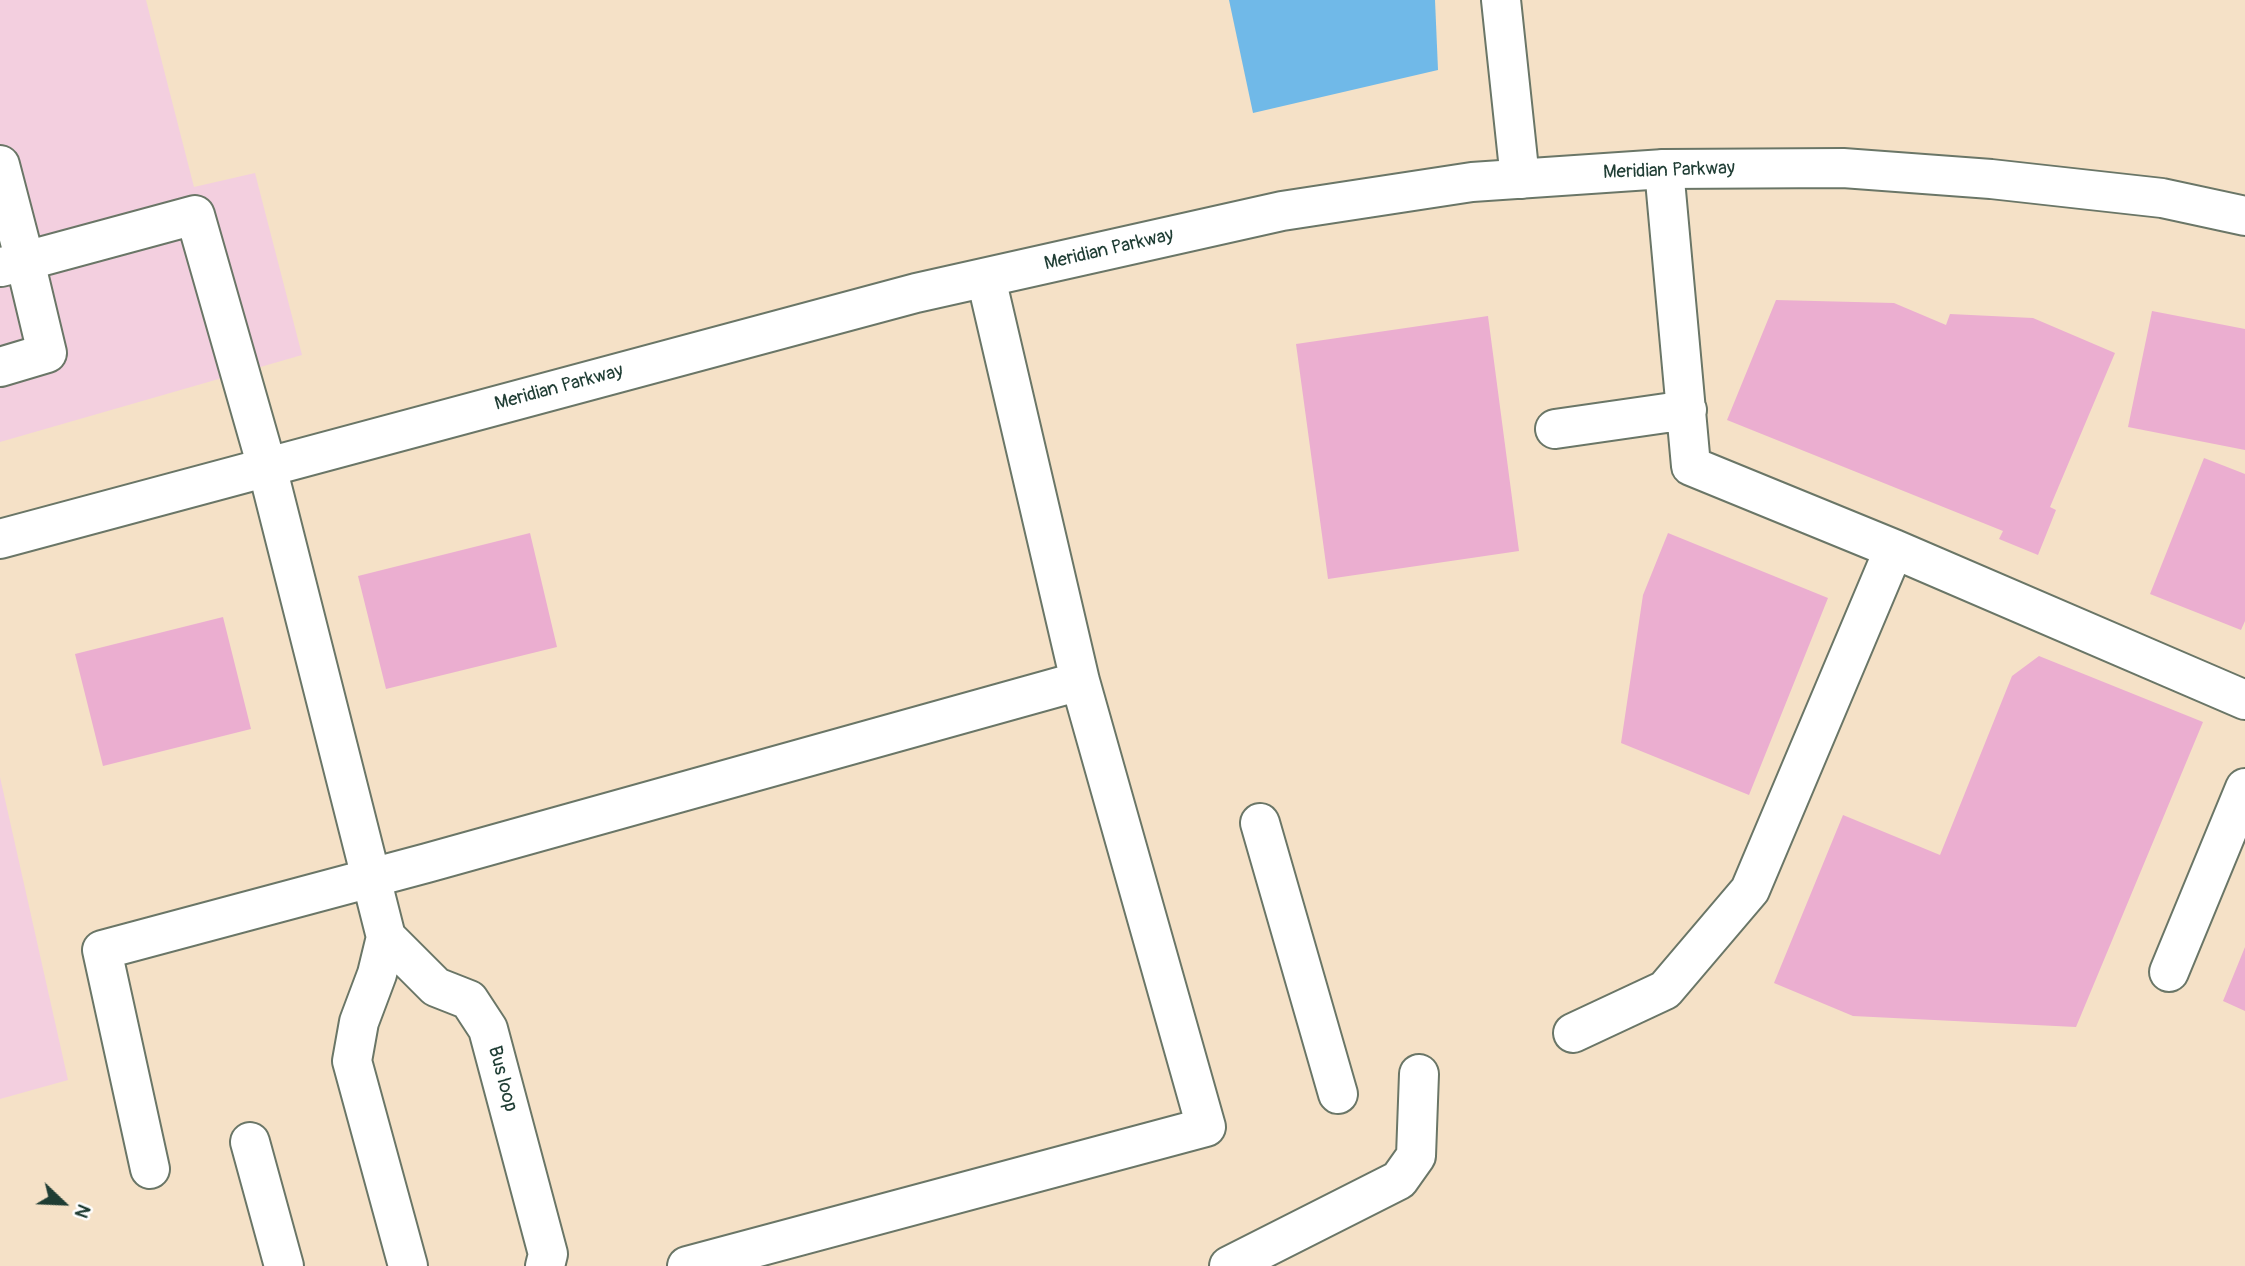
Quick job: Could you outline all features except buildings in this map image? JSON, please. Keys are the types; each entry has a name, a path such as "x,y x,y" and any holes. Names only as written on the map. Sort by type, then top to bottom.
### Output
{"main road":[{"path":"1501,0 1520,179"},
{"path":"0,166 12,265 47,353 0,367"},
{"name":"Meridian Parkway","path":"0,539 916,293 1282,211 1472,182 1664,169 1843,168 1991,178 2162,198 2245,216"},
{"path":"1664,169 1691,466 1894,549 2245,700"},
{"path":"12,265 195,215 267,467 386,937 377,974 359,1022 352,1061 408,1266"},
{"path":"687,1266 1206,1127 1080,681 986,278"},
{"path":"1555,429 1687,410"},
{"path":"1573,1033 1665,990 1750,890 1894,549"},
{"path":"150,1169 102,950 372,878 1080,681"},
{"path":"2169,972 2245,788"},
{"path":"1260,823 1338,1094"},
{"name":"Bus loop","path":"386,937 436,987 469,1000 488,1029 548,1254 545,1266"},
{"path":"1229,1266 1399,1180 1416,1156 1419,1074"},
{"path":"250,1142 284,1266"}],"shaded area":[{"path":"0,0 146,0 194,187 255,173 302,355 0,442"},
{"path":"0,777 68,1080 0,1099"}],"water":[{"path":"1229,0 1435,0 1438,70 1253,113"}]}
